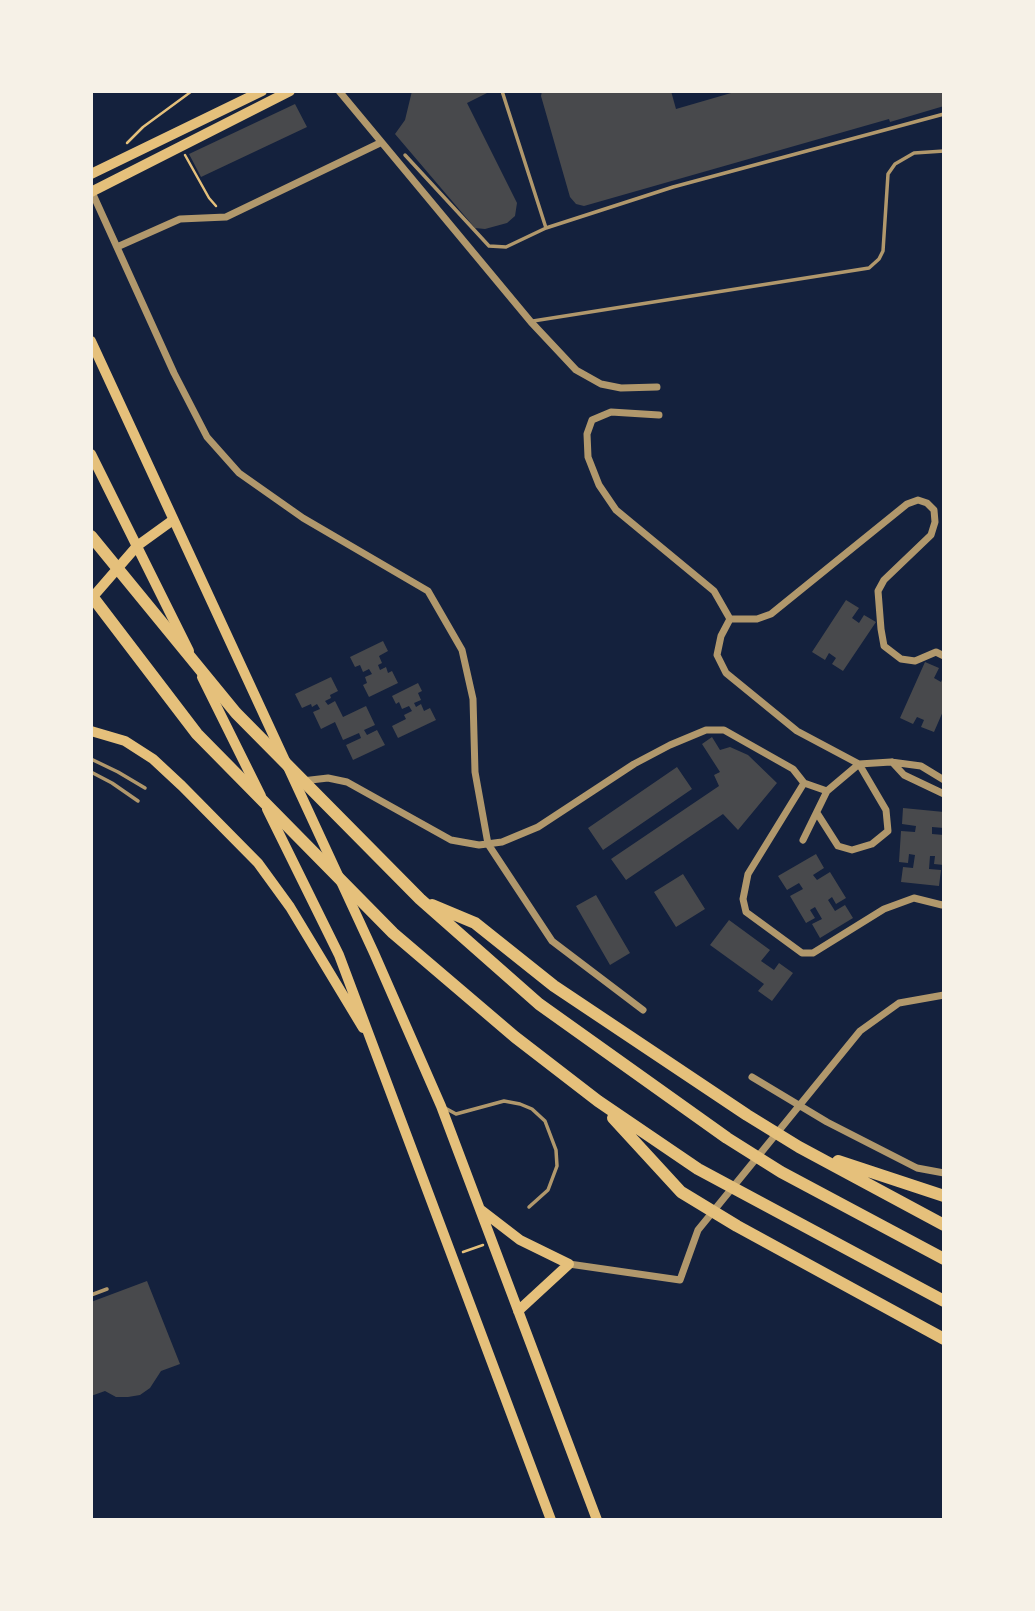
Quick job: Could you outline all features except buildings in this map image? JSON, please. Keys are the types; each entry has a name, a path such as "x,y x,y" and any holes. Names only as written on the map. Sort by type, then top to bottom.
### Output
{"highway":[{"path":"91,536 236,713 420,899 539,1004 727,1138 781,1172 944,1259"},
{"path":"91,597 197,734 393,933 515,1037 598,1101 698,1169 944,1301"},
{"path":"420,899 475,923 554,986 747,1115 799,1147 944,1225"},
{"path":"598,1101 681,1192 737,1226 944,1339"},
{"path":"799,1147 944,1196"}],"main road":[{"path":"91,174 262,91"},
{"path":"91,191 290,91"},
{"path":"91,341 441,1106 597,1520"},
{"path":"91,454 339,955 551,1520"},
{"path":"91,597 137,546 173,520"},
{"path":"91,731 125,741 153,759 258,863 290,907 377,1052"},
{"path":"481,1210 520,1240 569,1264 519,1311"}],"street":[{"path":"339,91 531,322 576,370 601,384 621,388 657,387"},
{"path":"117,247 180,219 226,217 380,143"},
{"path":"91,191 174,373 207,438 239,473 303,518 428,591 463,650 473,699 475,772 488,844 552,941 643,1010"},
{"path":"659,415 611,412 592,420 587,435 588,457 599,485 616,510 714,591 730,619"},
{"path":"730,619 757,619 771,614 907,504 918,500 927,503 934,510 935,522 931,535 895,568 878,591 881,629 884,646 901,659 915,662 936,652 944,656"},
{"path":"730,619 721,636 717,655 726,673 797,731 859,764 886,810 888,831 872,844 852,850 838,846 817,813"},
{"path":"295,782 328,778 347,782 451,840 479,845 502,842 538,827 634,764 706,730 724,730 793,769 804,783 827,791"},
{"path":"891,762 904,775 944,794"},
{"path":"803,840 827,791 859,764 891,762 921,766 944,780"},
{"path":"804,783 748,874 743,898 746,912 802,953 813,953 884,909 914,898 944,904"},
{"path":"569,1264 680,1280 698,1230 860,1031 899,1003 944,995"},
{"path":"752,1077 827,1122 917,1168 944,1173"}],"lane":[{"path":"503,91 546,228"},
{"path":"405,155 489,246 506,247 546,228 673,187 944,114"},
{"path":"531,322 869,268 883,251 888,174 895,164 915,153 944,151"},
{"path":"91,759 145,789"},
{"path":"91,772 138,801"},
{"path":"441,1106 456,1114 504,1101 520,1104 545,1121 556,1150 557,1166 548,1190 529,1207"},
{"path":"91,1295 107,1289"}],"path":[{"path":"126,144 143,127 192,91"},
{"path":"181,146 209,198 226,217"},
{"path":"453,1256 492,1241"}]}
